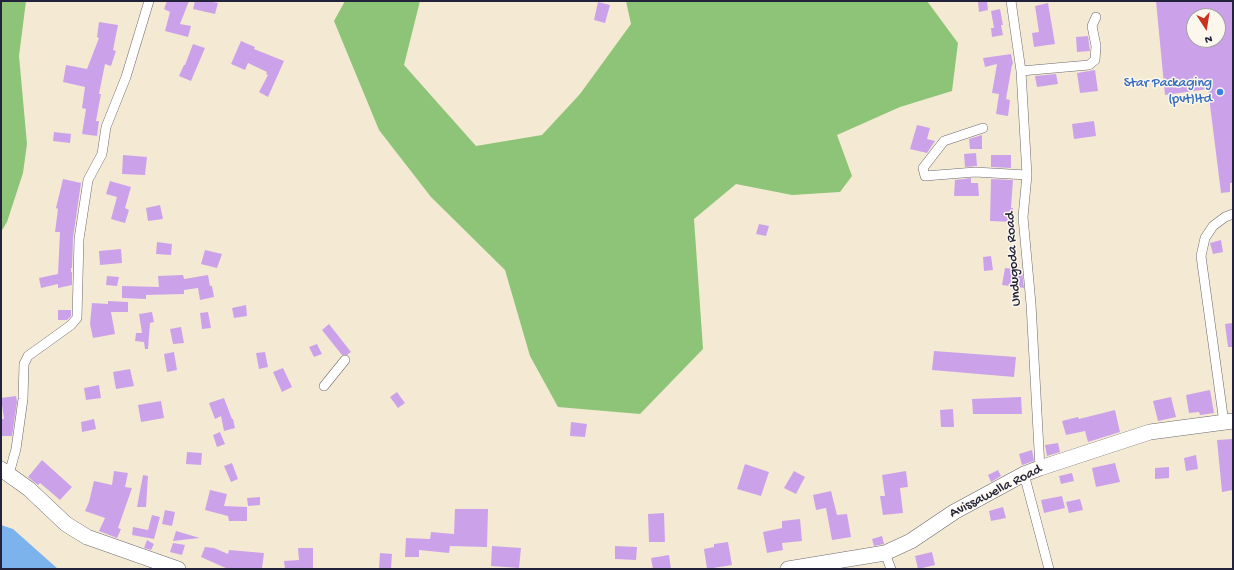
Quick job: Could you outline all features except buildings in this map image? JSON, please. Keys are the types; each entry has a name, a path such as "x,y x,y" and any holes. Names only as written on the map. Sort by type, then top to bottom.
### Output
{"main road":[{"name":"Avissawella Road","path":"788,569 885,553 911,541 954,512 1024,474 1040,468 1150,432 1228,422"},
{"path":"5,472 29,489 66,524 87,537 178,569"}],"street":[{"path":"5,472 16,449 23,398 24,364 28,356 71,325 77,318 79,239 88,180 102,154 106,127 126,77 149,1"},
{"name":"Undugoda Road","path":"1012,1 1021,72 1027,175 1023,217 1031,304 1040,468"},
{"path":"1021,72 1090,65 1095,60 1096,46 1092,26 1096,17"},
{"path":"983,128 944,141 923,168 925,176 975,172 1027,175"},
{"path":"1228,422 1201,256 1205,238 1213,226 1225,216 1233,214"},
{"path":"324,386 345,360"},
{"path":"1024,474 1049,569"},
{"path":"885,553 891,569"}],"green space":[{"path":"1,1 26,1 19,56 27,144 23,173 7,222 1,232"},
{"path":"345,1 420,1 404,65 476,146 542,135 580,94 631,24 626,1 927,1 958,43 952,91 900,107 837,135 852,176 840,192 792,195 736,184 694,219 703,349 640,414 558,407 530,356 505,270 431,197 379,130 334,21"}],"water":[{"path":"1,525 13,529 58,569 1,569"}],"place":[{"name":"Star Packaging (pvt)ltd","path":"1220,92"}]}
